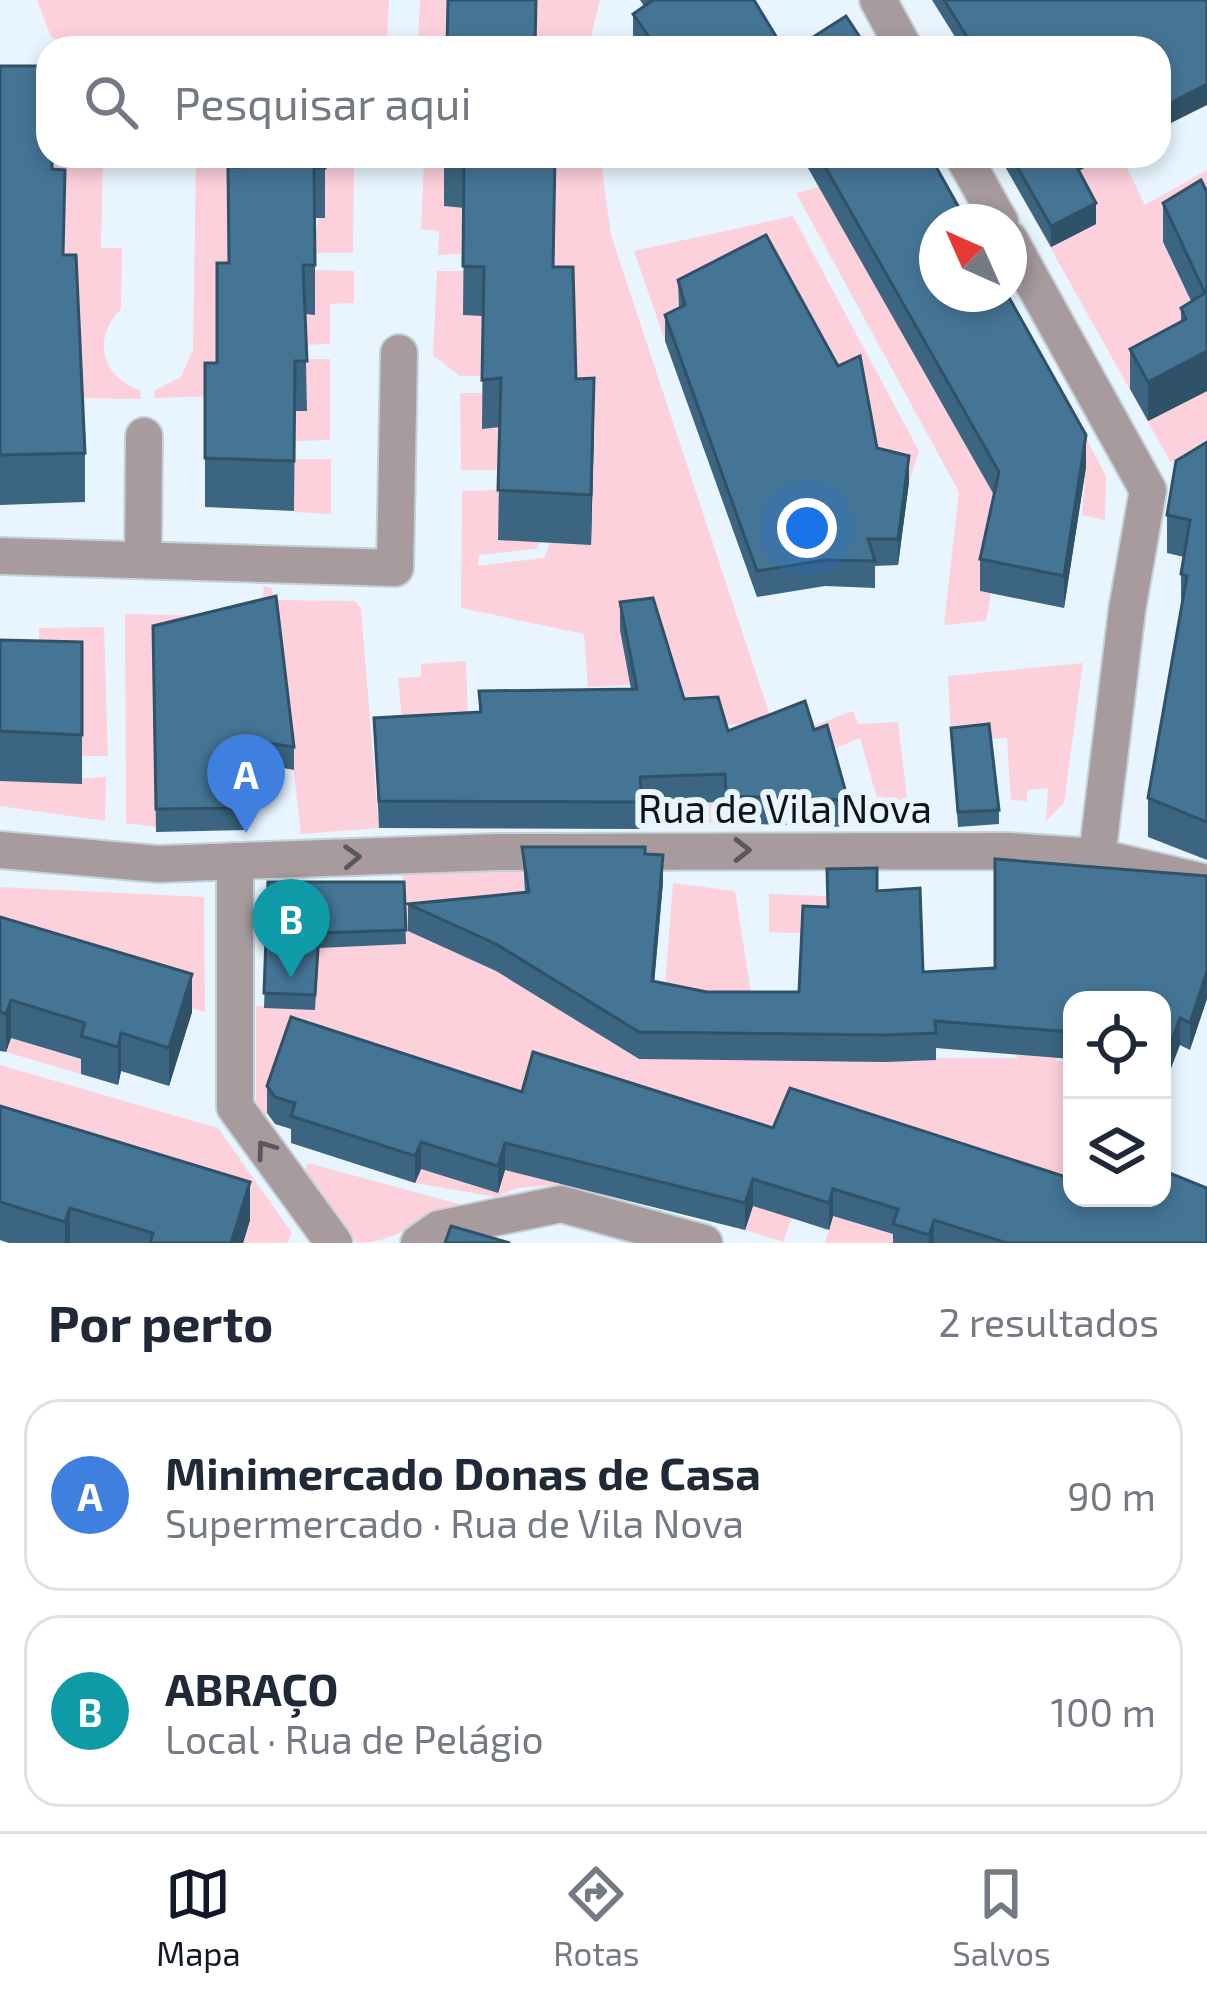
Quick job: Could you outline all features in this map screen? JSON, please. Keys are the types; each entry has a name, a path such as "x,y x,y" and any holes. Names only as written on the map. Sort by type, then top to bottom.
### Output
{"street":[{"path":"878,0 898,36"},
{"path":"970,168 990,204"},
{"path":"1027,272 1148,490 1126,610 1097,857"},
{"path":"0,556 395,568 399,353"},
{"path":"142,558 144,436"},
{"path":"1148,490 1187,466"},
{"name":"Rua de Vila Nova","path":"0,850 158,864 748,850 1007,851 1097,857 1207,883"},
{"path":"235,861 235,1107 334,1243"},
{"path":"419,1243 439,1229 560,1204 704,1243"}],"shaded area":[{"path":"37,0 389,0 387,36 51,36"},
{"path":"420,0 450,0 534,36 418,36"},
{"path":"538,0 600,0 591,36 536,36"},
{"path":"50,168 103,168 101,248 122,248 121,309 106,332 105,356 116,376 140,390 141,399 77,398 63,305 65,220 52,219"},
{"path":"196,168 238,168 239,217 228,217 229,312 217,313 217,396 154,398 155,390 181,377 193,350"},
{"path":"324,168 354,168 353,253 314,253"},
{"path":"424,168 446,168 444,206 464,208 463,254 438,255 439,231 421,229"},
{"path":"534,168 602,168 611,235 778,740 754,724 684,726 631,685 588,687 584,634 461,608 462,491 499,490 540,542 536,549 479,555 478,566 544,558 593,427 553,316"},
{"path":"1006,168 1127,168 1145,205 1207,170 1207,231 1200,220 1163,243 1207,336 1207,439 1171,463"},
{"path":"868,175 996,499 980,591 991,594 986,621 944,625 959,492 796,193"},
{"path":"793,216 919,451 909,482 877,475 685,332 665,341 634,251"},
{"path":"313,270 354,271 354,303 330,304 330,344 305,345 304,314 315,314"},
{"path":"437,271 464,271 484,316 482,376 460,376 433,355"},
{"path":"305,359 330,359 330,440 295,441 295,411 307,410"},
{"path":"460,393 482,393 501,427 500,470 461,470"},
{"path":"1083,432 1106,476 1105,520 1082,515 1086,467 1069,438"},
{"path":"294,459 331,459 331,514 294,512"},
{"path":"264,586 272,588 273,600 355,601 361,609 379,828 301,834 276,620 156,827 126,823 125,614 260,617"},
{"path":"104,627 108,756 82,756 82,692 39,691 39,628"},
{"path":"466,661 468,717 402,718 398,678 421,677 421,664"},
{"path":"1083,663 1064,803 1046,821 1048,788 1027,790 1027,801 1011,800 1007,738 951,742 948,676"},
{"path":"853,711 858,724 898,722 910,824 884,823 860,738 814,757 805,729"},
{"path":"106,777 105,821 0,806 0,781"},
{"path":"725,802 726,823 642,823 642,804"},
{"path":"522,870 529,918 455,952 496,971 637,1058 1017,1058 1019,1029 1063,999 1056,1061 1063,1062 1063,1196 522,1119 291,1045 264,1120 256,1100 256,1006 314,1009 319,948 406,944 403,875"},
{"path":"673,883 735,891 755,1019 663,1011"},
{"path":"0,887 204,897 205,1012 0,956"},
{"path":"769,894 827,896 828,934 769,932"},
{"path":"11,1038 85,1061 81,1074 6,1052"},
{"path":"0,1065 218,1128 292,1233 287,1243 243,1243 0,1144"},
{"path":"510,1155 560,1172 556,1185 517,1188 496,1197 415,1183 421,1169 498,1193"},
{"path":"308,1163 459,1204 459,1208 386,1239 357,1243 305,1170"},
{"path":"758,1192 797,1204 783,1242 745,1230"},
{"path":"833,1216 898,1236 895,1243 825,1243"}],"building":[{"path":"448,0 536,0 535,36 447,36"},
{"path":"653,0 754,0 776,36 649,36 633,14"},
{"path":"944,0 1207,0 1207,84 1171,103 1171,36 966,36"},
{"path":"846,16 859,36 815,36"},
{"path":"0,66 36,66 36,168 65,170 63,255 76,255 85,453 0,455"},
{"path":"228,168 314,168 315,265 303,265 307,361 295,361 294,461 205,458 205,363 217,363 217,263 229,263"},
{"path":"464,168 555,168 553,267 573,267 576,379 594,378 591,495 498,490 501,378 482,380 484,267 463,266"},
{"path":"826,168 937,168 957,204 919,204 919,312 1017,312 1086,435 1064,576 980,559 999,472"},
{"path":"1018,168 1077,168 1096,203 1051,226"},
{"path":"1201,180 1207,192 1207,351 1148,382 1130,349 1186,319 1181,308 1205,293 1163,203"},
{"path":"766,235 838,366 860,356 877,448 909,456 898,539 868,539 875,561 825,560 757,571 665,315 685,305 678,280"},
{"path":"1207,442 1207,822 1148,798 1187,576 1181,574 1190,520 1167,515 1176,461"},
{"path":"276,596 294,747 267,743 247,808 156,809 153,626"},
{"path":"653,598 684,699 718,697 728,731 805,701 814,730 827,725 848,800 726,796 725,774 640,777 642,802 379,801 374,718 481,712 479,691 637,689 620,602"},
{"path":"0,640 82,642 82,735 0,731"},
{"path":"989,724 999,810 958,812 951,728"},
{"path":"522,847 645,847 645,854 663,855 652,981 707,992 799,992 803,906 828,907 827,869 877,868 877,891 920,888 923,972 995,968 995,859 1207,876 1207,971 1190,1023 1180,1018 1171,1042 1171,991 1063,991 1063,1031 935,1021 936,1033 886,1035 639,1032 496,944 408,904 529,892"},
{"path":"268,882 404,882 406,930 319,933 315,995 264,993"},
{"path":"0,917 192,974 169,1048 121,1033 118,1047 81,1036 85,1023 11,1000 6,1014 0,1012"},
{"path":"291,1017 522,1092 533,1052 773,1128 790,1088 1063,1176 1063,1207 1171,1207 1171,1174 1207,1188 1207,1243 1007,1243 934,1220 929,1235 893,1224 898,1209 833,1189 829,1203 753,1179 745,1203 505,1143 498,1166 421,1142 415,1156 291,1116 295,1103 275,1097 267,1086"},
{"path":"0,1106 250,1182 231,1243 150,1243 153,1233 70,1208 65,1222 0,1202"},
{"path":"451,1226 510,1243 445,1243"}],"place":[{"name":"Minimercado Donas de Casa","path":"246,833"},
{"name":"ABRAÇO","path":"291,978"}]}
